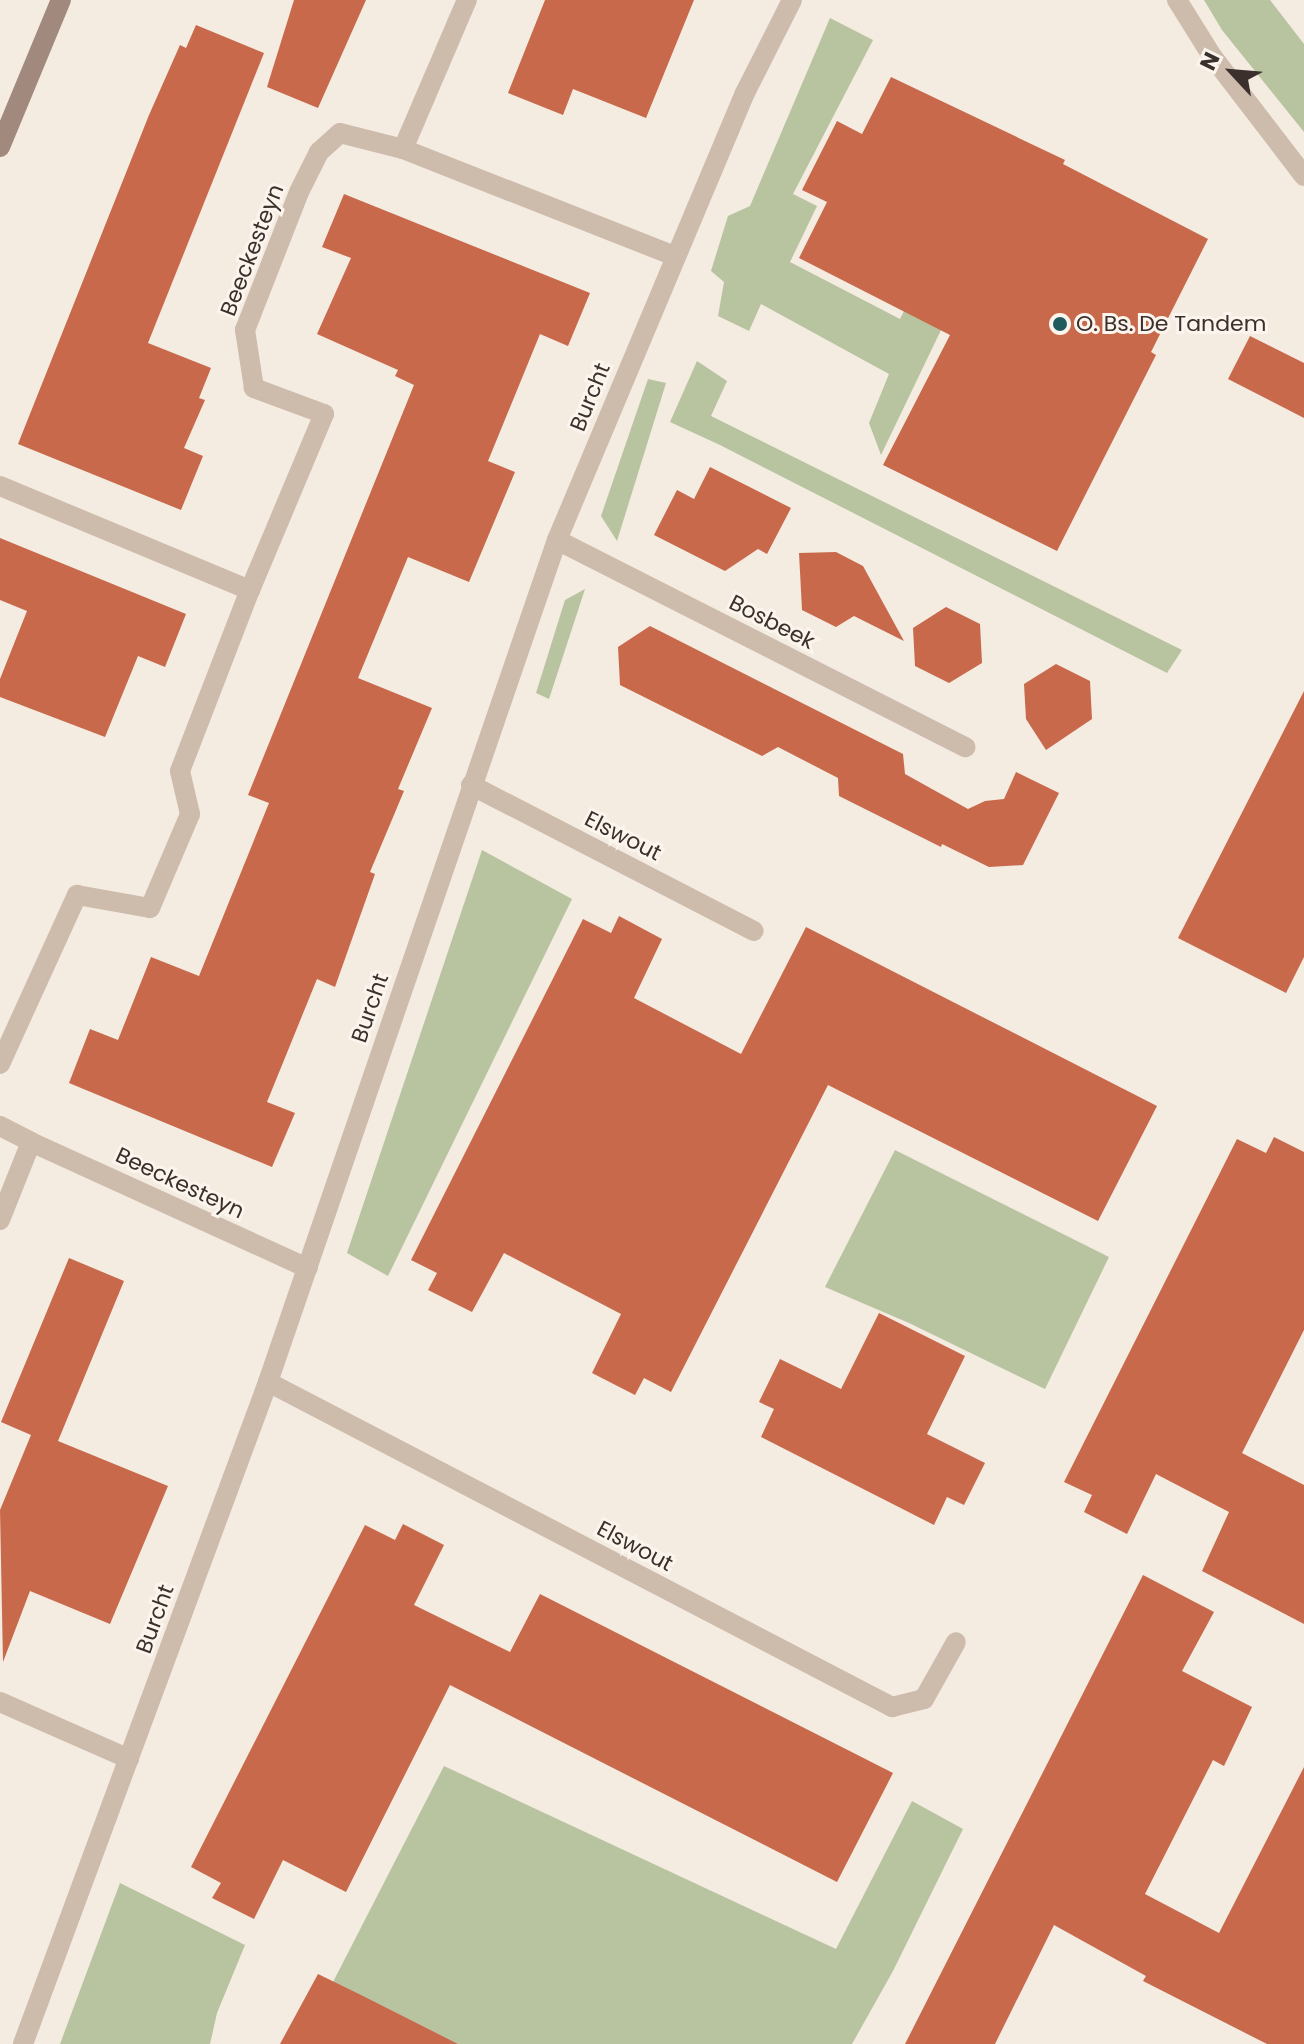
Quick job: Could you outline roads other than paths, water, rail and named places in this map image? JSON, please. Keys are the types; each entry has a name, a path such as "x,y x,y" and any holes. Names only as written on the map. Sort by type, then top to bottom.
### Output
{"street":[{"path":"0,147 61,0"},
{"path":"403,149 467,0"},
{"name":"Burcht","path":"23,2044 268,1382 557,540 745,93 792,0"},
{"path":"1177,0 1212,56 1304,176"},
{"name":"Beeckesteyn","path":"0,1064 6,1031 77,895 150,908 190,814 180,771 250,590 324,414 254,388 245,330 299,192 319,152 340,133 403,149 675,256"},
{"path":"0,486 250,590"},
{"name":"Bosbeek","path":"557,540 965,747"},
{"name":"Elswout","path":"471,785 754,931"},
{"name":"Beeckesteyn","path":"0,1126 308,1268"},
{"path":"0,1220 31,1142"},
{"name":"Elswout","path":"268,1382 892,1707 924,1699 956,1642"},
{"path":"0,1702 129,1759"}],"place":[{"name":"O. Bs. De Tandem","path":"1060,324"}]}
